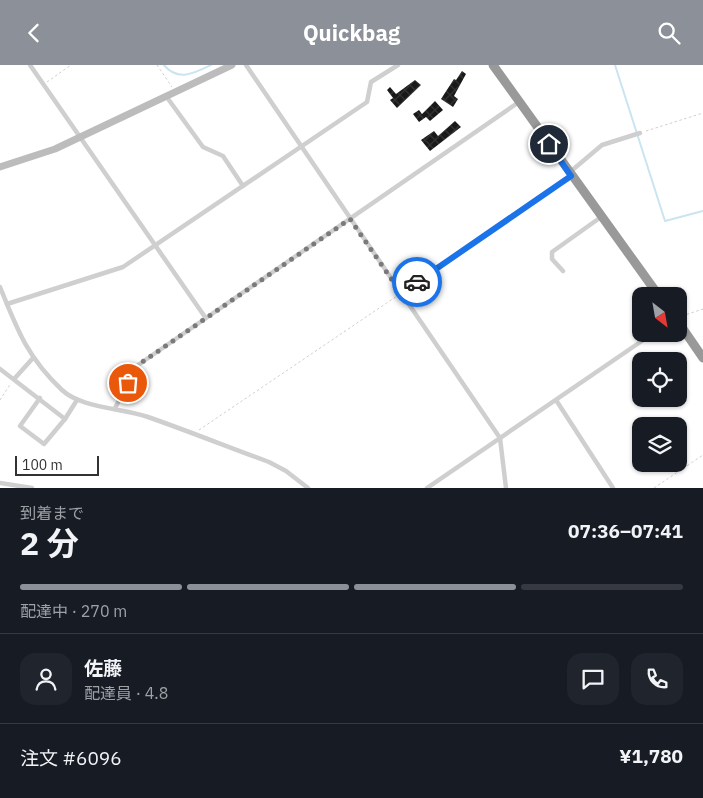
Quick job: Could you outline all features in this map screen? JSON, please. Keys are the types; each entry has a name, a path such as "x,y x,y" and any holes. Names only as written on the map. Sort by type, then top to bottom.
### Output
{"highway":[{"path":"493,65 652,287"},
{"path":"688,336 703,358"}],"street":[{"path":"30,65 205,317"},
{"path":"0,167 32,157 80,137 232,65"},
{"path":"246,65 500,438 506,488"},
{"path":"7,304 124,267 367,102 371,82 398,65"},
{"path":"166,96 203,147 223,156 243,186"},
{"path":"115,408 138,365 519,102"},
{"path":"401,293 570,174 602,145 640,133"},
{"path":"563,271 552,259 552,252 601,217"},
{"path":"0,287 19,336 33,358 62,391 77,400 146,416 192,435 269,462 286,471 308,488"},
{"path":"427,488 639,343"},
{"path":"14,378 33,358"},
{"path":"0,369 65,419"},
{"path":"40,398 20,426 44,444 65,419 77,400"},
{"path":"556,400 613,488"},
{"path":"0,483 32,488"}],"path":[{"path":"44,84 71,65"},
{"path":"157,65 175,92"},
{"path":"640,133 703,113"},
{"path":"192,435 401,293"},
{"path":"688,314 703,309"},
{"path":"0,400 14,378"},
{"path":"654,488 703,455"}],"building":[{"path":"462,71 466,74 454,96 458,99 453,107 441,99 454,79 456,80"},
{"path":"415,80 421,85 397,108 390,100 393,98 387,90 390,87 396,94"},
{"path":"435,101 443,110 430,121 426,117 419,122 413,114 419,110 422,114"},
{"path":"455,121 461,127 430,151 421,140 434,131 438,136"}],"waterway":[{"path":"164,65 169,70 181,75 193,73 211,65"},
{"path":"615,65 665,221 703,211"}],"way so far":[{"path":"128,383 138,365 205,317 350,219 401,293 417,282"}],"route":[{"path":"417,282 571,176 549,144"}]}
